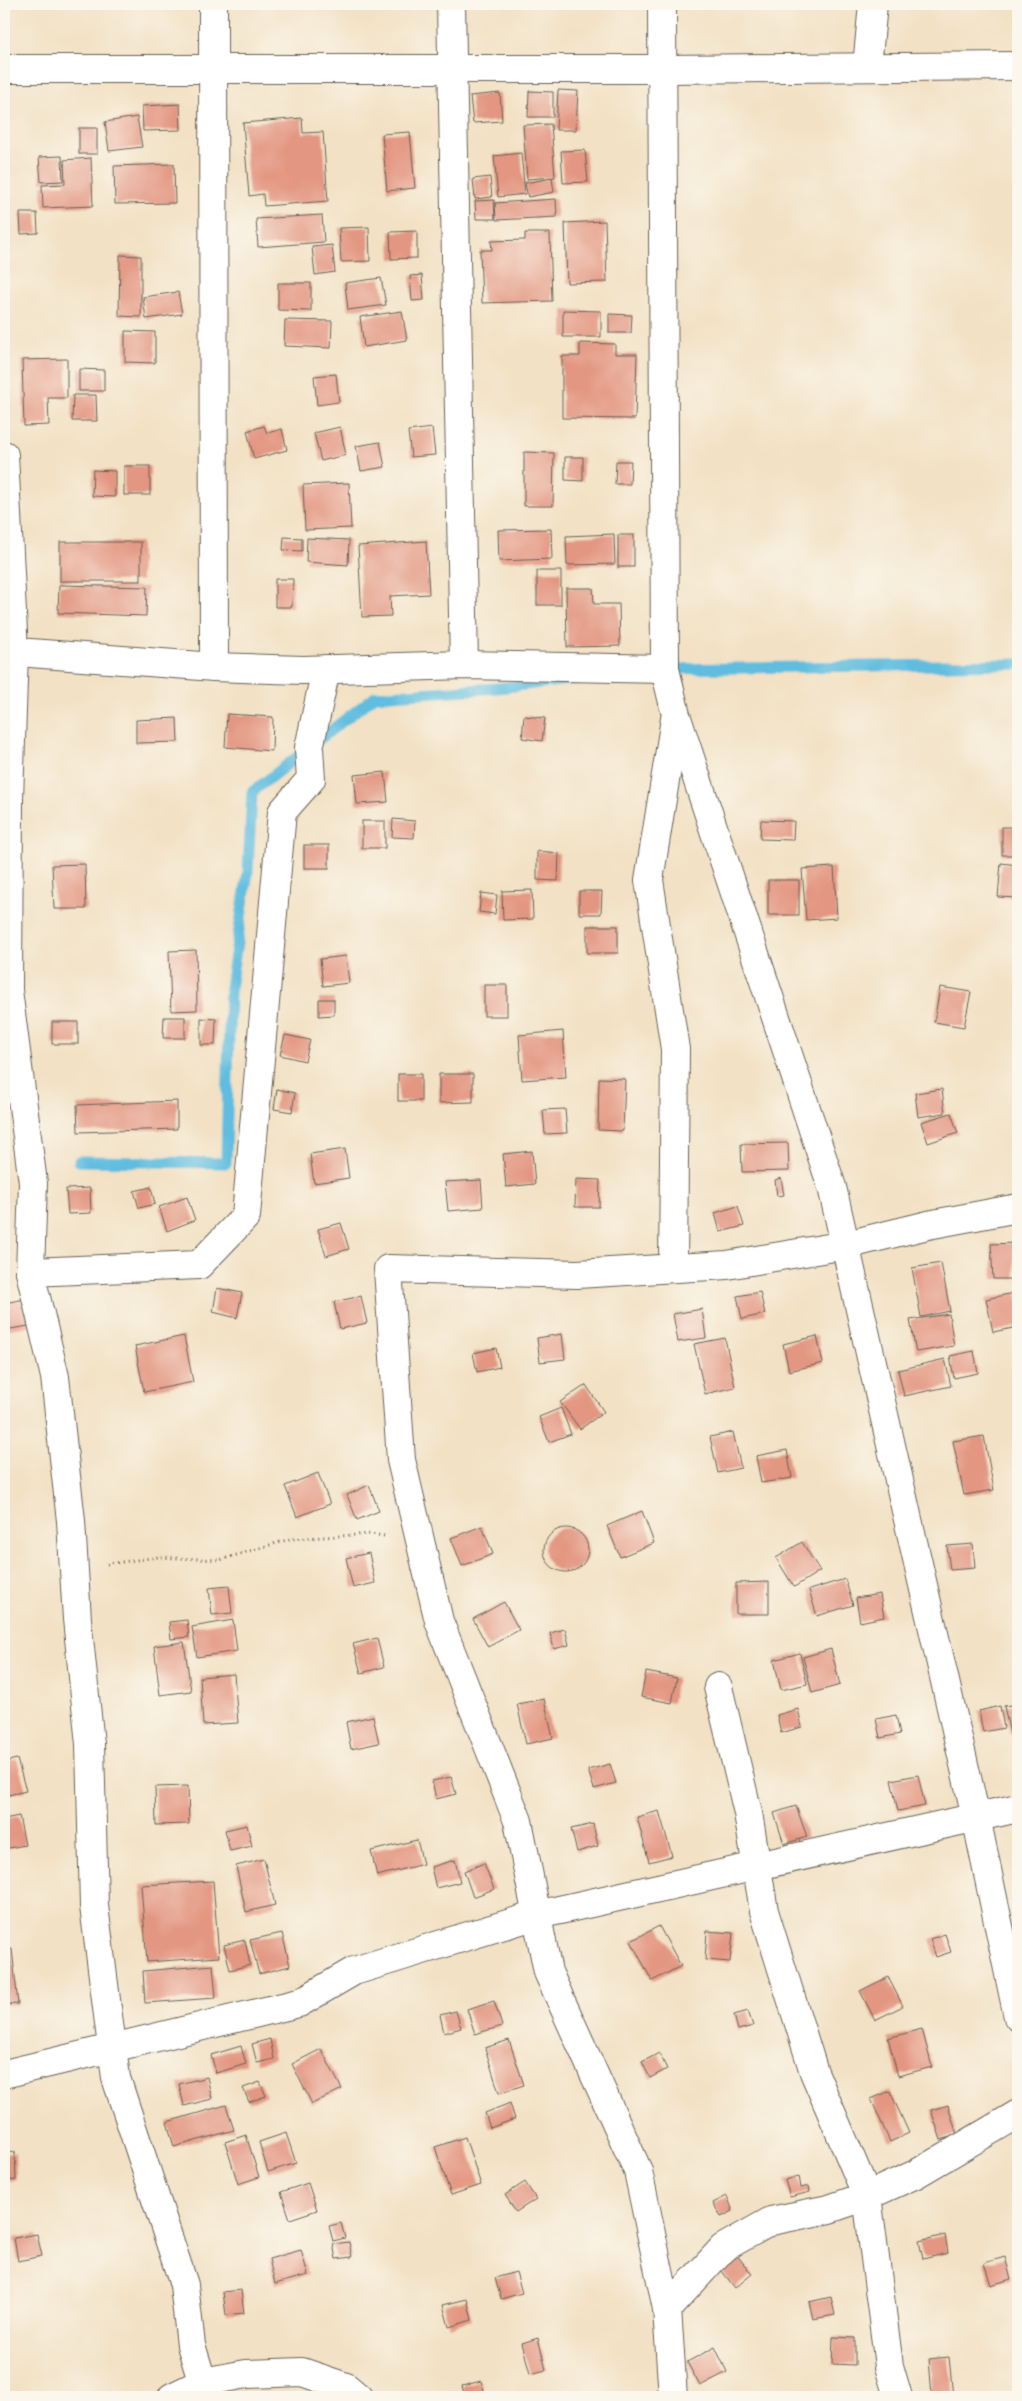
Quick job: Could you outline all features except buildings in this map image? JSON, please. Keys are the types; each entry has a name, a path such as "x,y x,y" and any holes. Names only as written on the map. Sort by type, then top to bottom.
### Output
{"street":[{"path":"213,4 214,667"},
{"path":"451,4 464,665"},
{"path":"662,4 665,669 676,715 832,1187 976,1817 1018,2017"},
{"path":"867,67 873,4"},
{"path":"4,69 663,69 1018,66"},
{"path":"4,455 9,652 8,990 33,1183 30,1272 55,1377 74,1569 90,1744 94,1906 116,2078 184,2285 191,2345 205,2390"},
{"path":"9,652 214,667 304,670 464,665 665,669"},
{"path":"30,1272 199,1265 246,1216 282,812 311,779 309,748 326,669"},
{"path":"673,1268 676,1049 649,880 676,715"},
{"path":"673,2397 667,2310 638,2171 548,1972 518,1822 439,1620 401,1460 388,1269 577,1274 727,1264 846,1245 928,1225 1018,1208"},
{"path":"718,1687 748,1813 764,1911 814,2072 866,2196 889,2366 898,2397"},
{"path":"4,2074 299,2003 354,1971 537,1915 1018,1808"},
{"path":"667,2310 723,2248 771,2221 829,2209 866,2196 916,2174 1018,2114"},
{"path":"172,2397 205,2390 246,2374 302,2372 346,2387 358,2397"}],"path":[{"path":"74,1569 158,1557 220,1560 290,1539 372,1534 421,1542"}],"waterway":[{"path":"665,669 1018,664"},
{"path":"79,1161 226,1163 230,988 248,872 252,792 375,696 497,688 577,679"}]}
